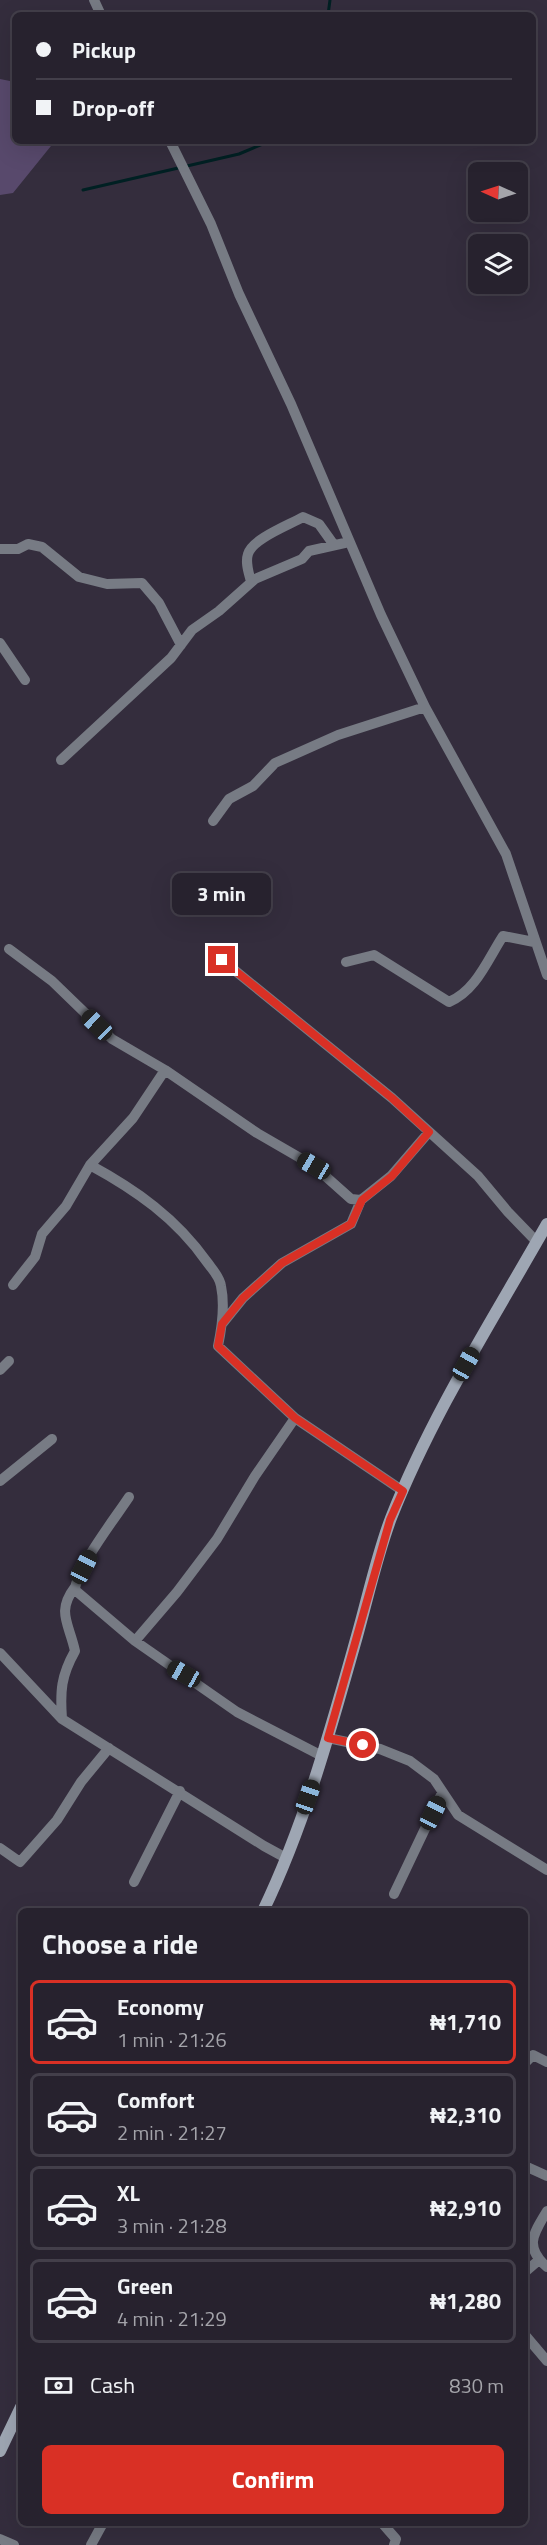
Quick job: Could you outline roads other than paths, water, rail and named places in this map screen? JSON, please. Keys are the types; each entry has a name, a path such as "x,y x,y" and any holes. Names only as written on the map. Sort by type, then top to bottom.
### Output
{"main road":[{"path":"264,1908 286,1858 328,1738 390,1520 440,1412 547,1224"},
{"path":"0,2451 18,2413"}],"street":[{"path":"171,144 211,224 239,294 291,404 424,707 506,854 547,975"},
{"path":"250,582 247,566 248,552 260,540 303,518 320,524 334,545"},
{"path":"61,760 171,658 192,630 219,611 250,582 302,559 309,551 350,542"},
{"path":"0,549 18,549 28,544 42,547 79,577 107,584 142,583 159,603 181,645"},
{"path":"0,643 25,680"},
{"path":"213,821 229,799 253,786 275,763 338,735 424,707"},
{"path":"346,962 374,955 449,1002 459,998 484,969 503,936 534,942"},
{"path":"9,949 52,981 112,1039 165,1070 257,1133 314,1166 351,1199 362,1200"},
{"path":"222,960 392,1098 478,1176 537,1242"},
{"path":"14,1285 35,1257 42,1234 66,1206 90,1165 134,1118 165,1070"},
{"path":"222,1324 243,1298 282,1263 351,1224 362,1200 392,1176 429,1132"},
{"path":"90,1165 130,1186 175,1223 203,1256 221,1285 222,1324 218,1346 295,1418 403,1491"},
{"path":"0,1370 9,1361"},
{"path":"135,1641 177,1592 217,1539 255,1476 295,1418"},
{"path":"0,1481 52,1439"},
{"path":"62,1719 60,1690 68,1662 75,1651 63,1610 66,1599 75,1587 92,1553 129,1497"},
{"path":"75,1587 85,1600 135,1641 237,1712 322,1756"},
{"path":"0,1653 62,1719 286,1858"},
{"path":"328,1738 380,1749 410,1761 434,1779 458,1815 547,1870"},
{"path":"0,1848 20,1863 57,1820 81,1782 109,1748"},
{"path":"134,1882 180,1791"},
{"path":"394,1894 442,1793"},
{"path":"528,2060 533,2055 547,2062"},
{"path":"528,2167 547,2176"},
{"path":"528,2271 543,2264 533,2246 534,2236 547,2211"},
{"path":"528,2344 547,2361"},
{"path":"91,2545 101,2526"},
{"path":"384,2526 396,2539 394,2545"},
{"path":"0,2539 14,2545"}],"waterway":[{"path":"328,12 330,0"},
{"path":"83,190 239,154 263,144"}]}
